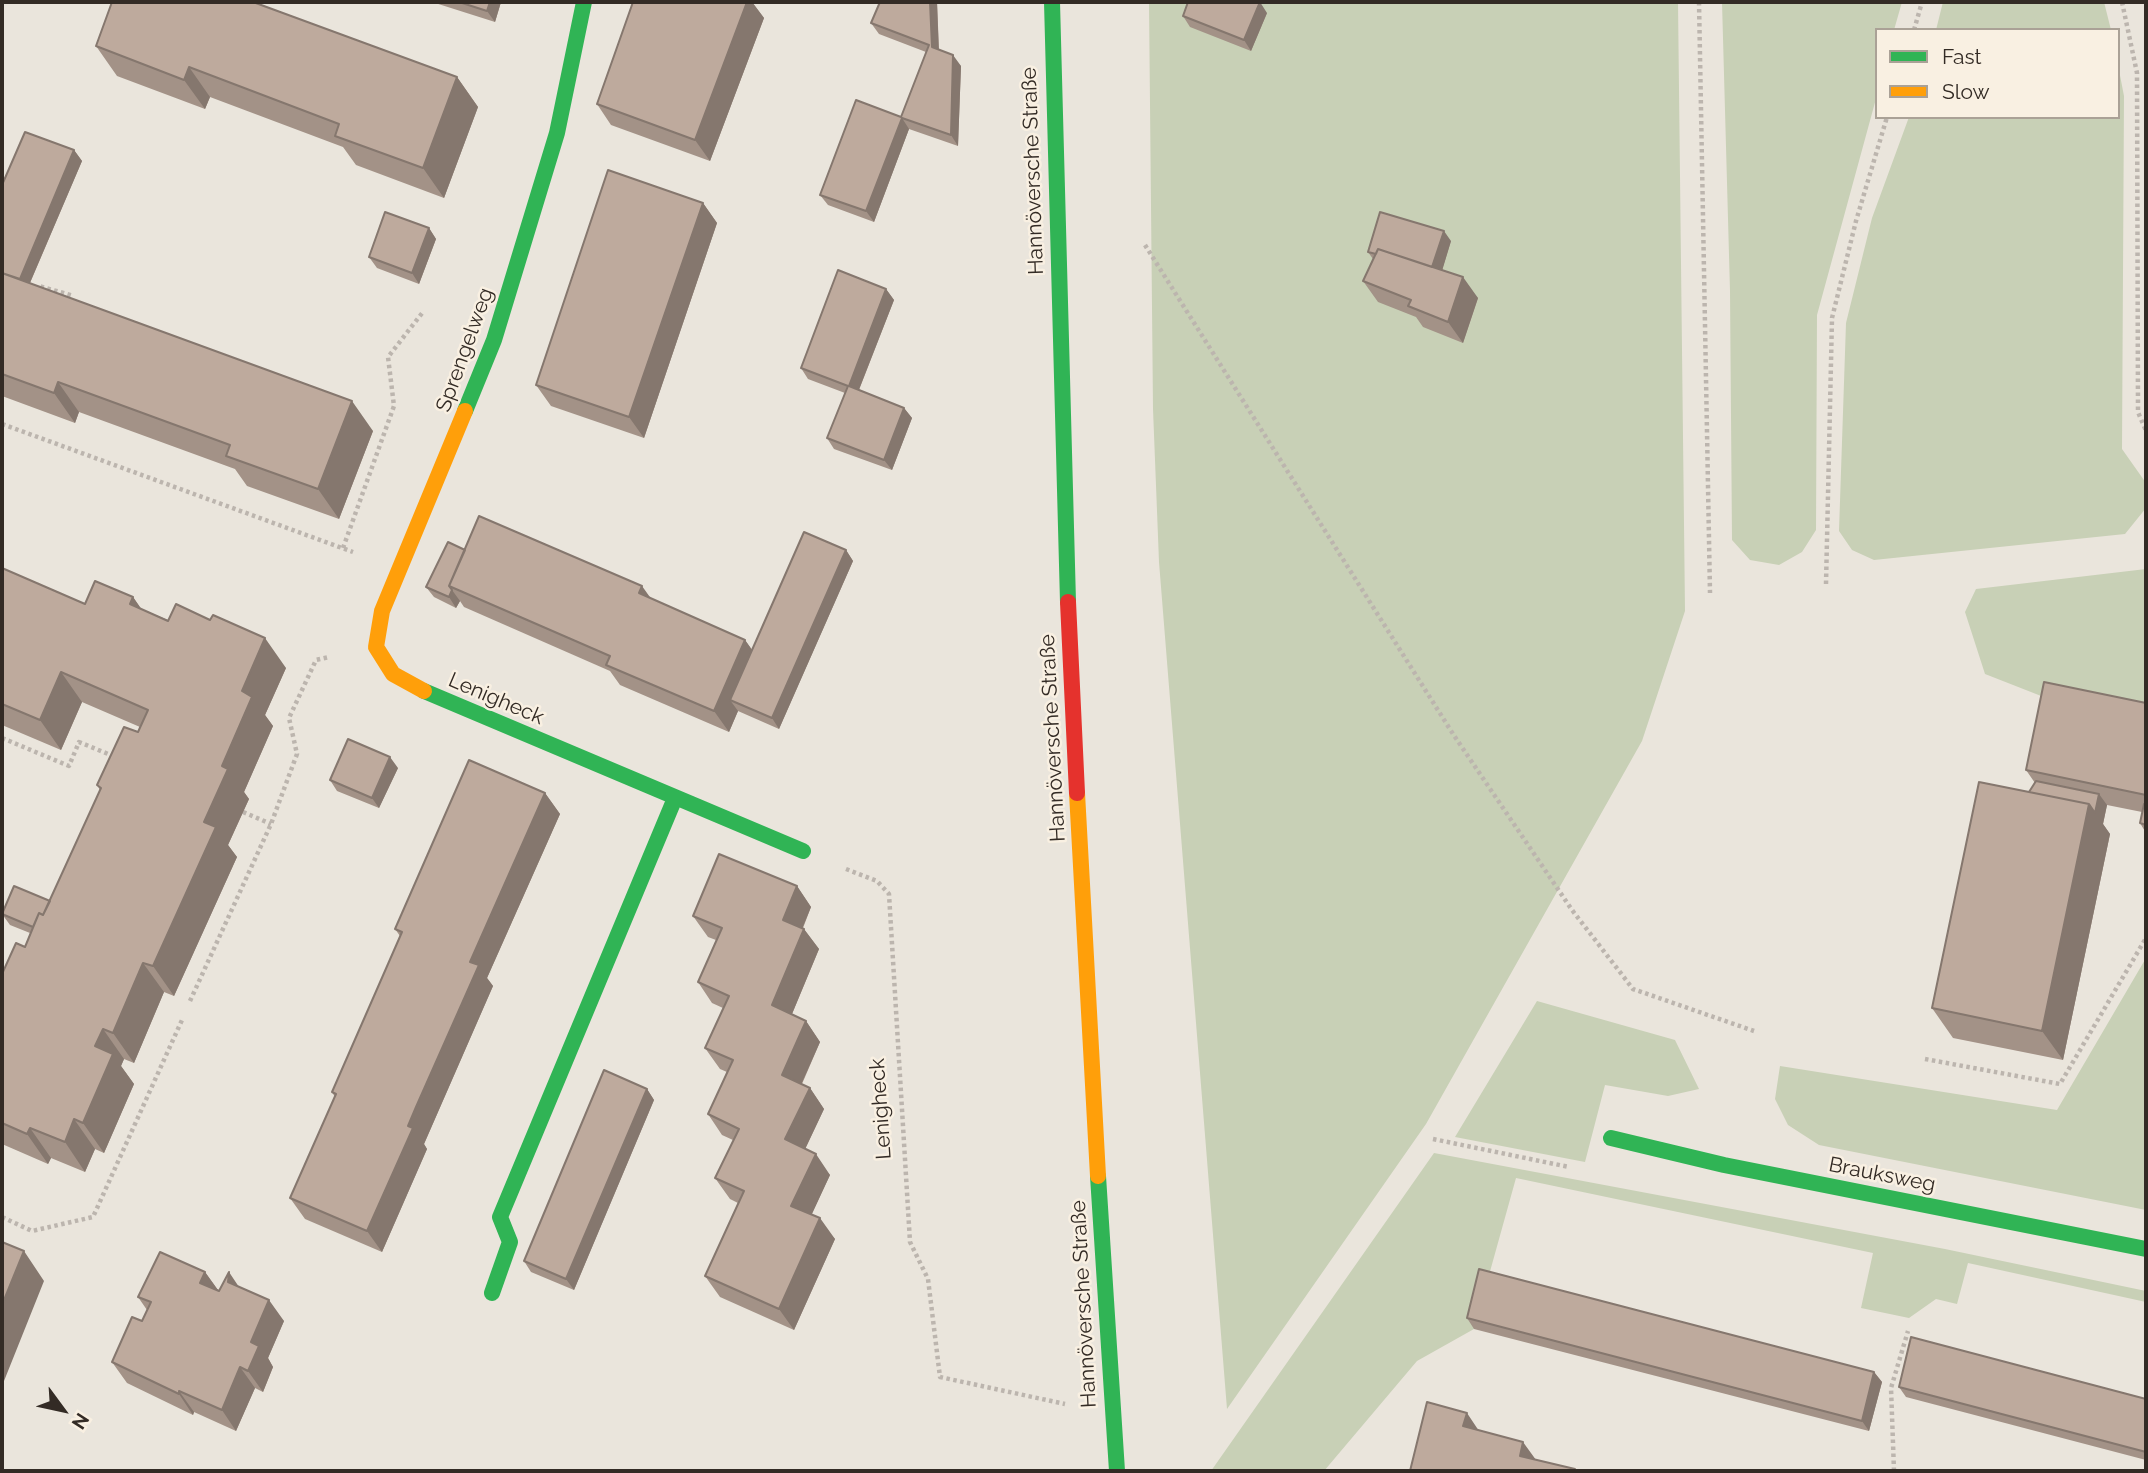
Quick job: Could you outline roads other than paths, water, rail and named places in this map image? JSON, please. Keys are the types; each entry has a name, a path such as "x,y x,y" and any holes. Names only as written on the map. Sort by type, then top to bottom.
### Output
{"street":[{"name":"Sprengelweg","path":"417,688 393,674 376,647 382,611 494,340 557,133 584,2"},
{"name":"Hannöversche Straße","path":"1052,2 1068,614 1117,1471"},
{"name":"Lenigheck","path":"417,688 803,851"},
{"path":"492,1293 510,1242 500,1217 675,798"},
{"name":"Brauksweg","path":"1611,1138 1724,1165 2146,1249"}]}
